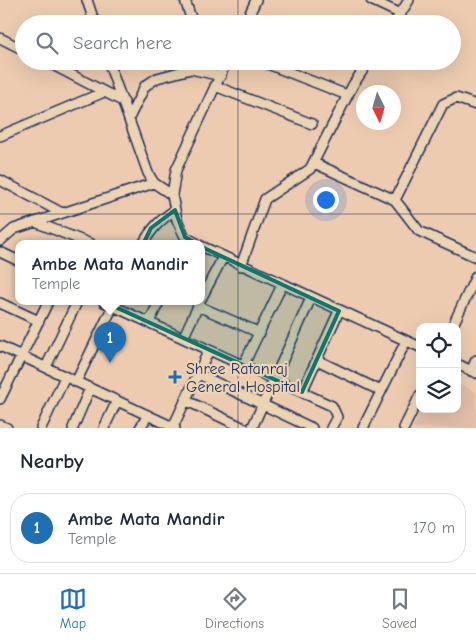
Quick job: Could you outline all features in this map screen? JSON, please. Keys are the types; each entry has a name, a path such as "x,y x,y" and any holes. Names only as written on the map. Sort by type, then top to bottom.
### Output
{"street":[{"path":"87,0 92,15"},
{"path":"185,0 190,15"},
{"path":"249,15 256,0"},
{"path":"371,0 401,14 409,0"},
{"path":"0,38 15,46"},
{"path":"64,70 124,102"},
{"path":"112,70 148,173 154,183 172,195"},
{"path":"130,118 145,86 150,81 188,70"},
{"path":"196,70 216,74"},
{"path":"213,70 216,74"},
{"path":"188,240 185,237 175,210 172,195 176,170 215,86 216,74 219,70"},
{"path":"283,70 347,95"},
{"path":"241,266 266,199 302,175 314,163 347,95 363,70"},
{"path":"215,86 312,124"},
{"path":"0,136 104,92"},
{"path":"396,200 443,104 456,98 476,105"},
{"path":"314,163 396,200 419,232 476,257"},
{"path":"0,180 62,213"},
{"path":"0,241 14,229 154,183"},
{"path":"145,240 151,228 175,210"},
{"path":"35,222 81,240"},
{"path":"205,248 416,345"},
{"path":"0,252 15,259"},
{"path":"205,292 223,257"},
{"path":"454,323 476,276"},
{"path":"243,366 282,285"},
{"path":"252,428 272,379 311,298"},
{"path":"0,303 39,321"},
{"path":"0,399 47,305"},
{"path":"46,367 76,305"},
{"path":"76,382 114,305"},
{"path":"116,305 332,406 337,417 331,428"},
{"path":"149,322 158,305"},
{"path":"183,338 199,305"},
{"path":"205,305 260,333"},
{"path":"302,392 339,311"},
{"path":"363,428 406,341"},
{"path":"0,346 174,427 209,350"},
{"path":"317,360 381,391"},
{"path":"461,366 474,372 476,360"},
{"path":"198,374 312,428"},
{"path":"41,428 65,377"},
{"path":"72,428 90,388"},
{"path":"185,400 244,428"},
{"path":"104,428 117,402"},
{"path":"404,428 416,403"},
{"path":"140,428 148,415"},
{"path":"0,425 7,428"}],"highlighted area":[{"path":"175,210 185,237 206,249 339,311 302,392 113,306 151,228"}],"shaded area":[{"path":"461,385 476,392 476,428 413,428 419,413 461,413"}],"place":[{"name":"Ambe Mata Mandir","path":"110,363"},
{"name":"Shree Ratanraj General Hospital","path":"175,377"}]}
